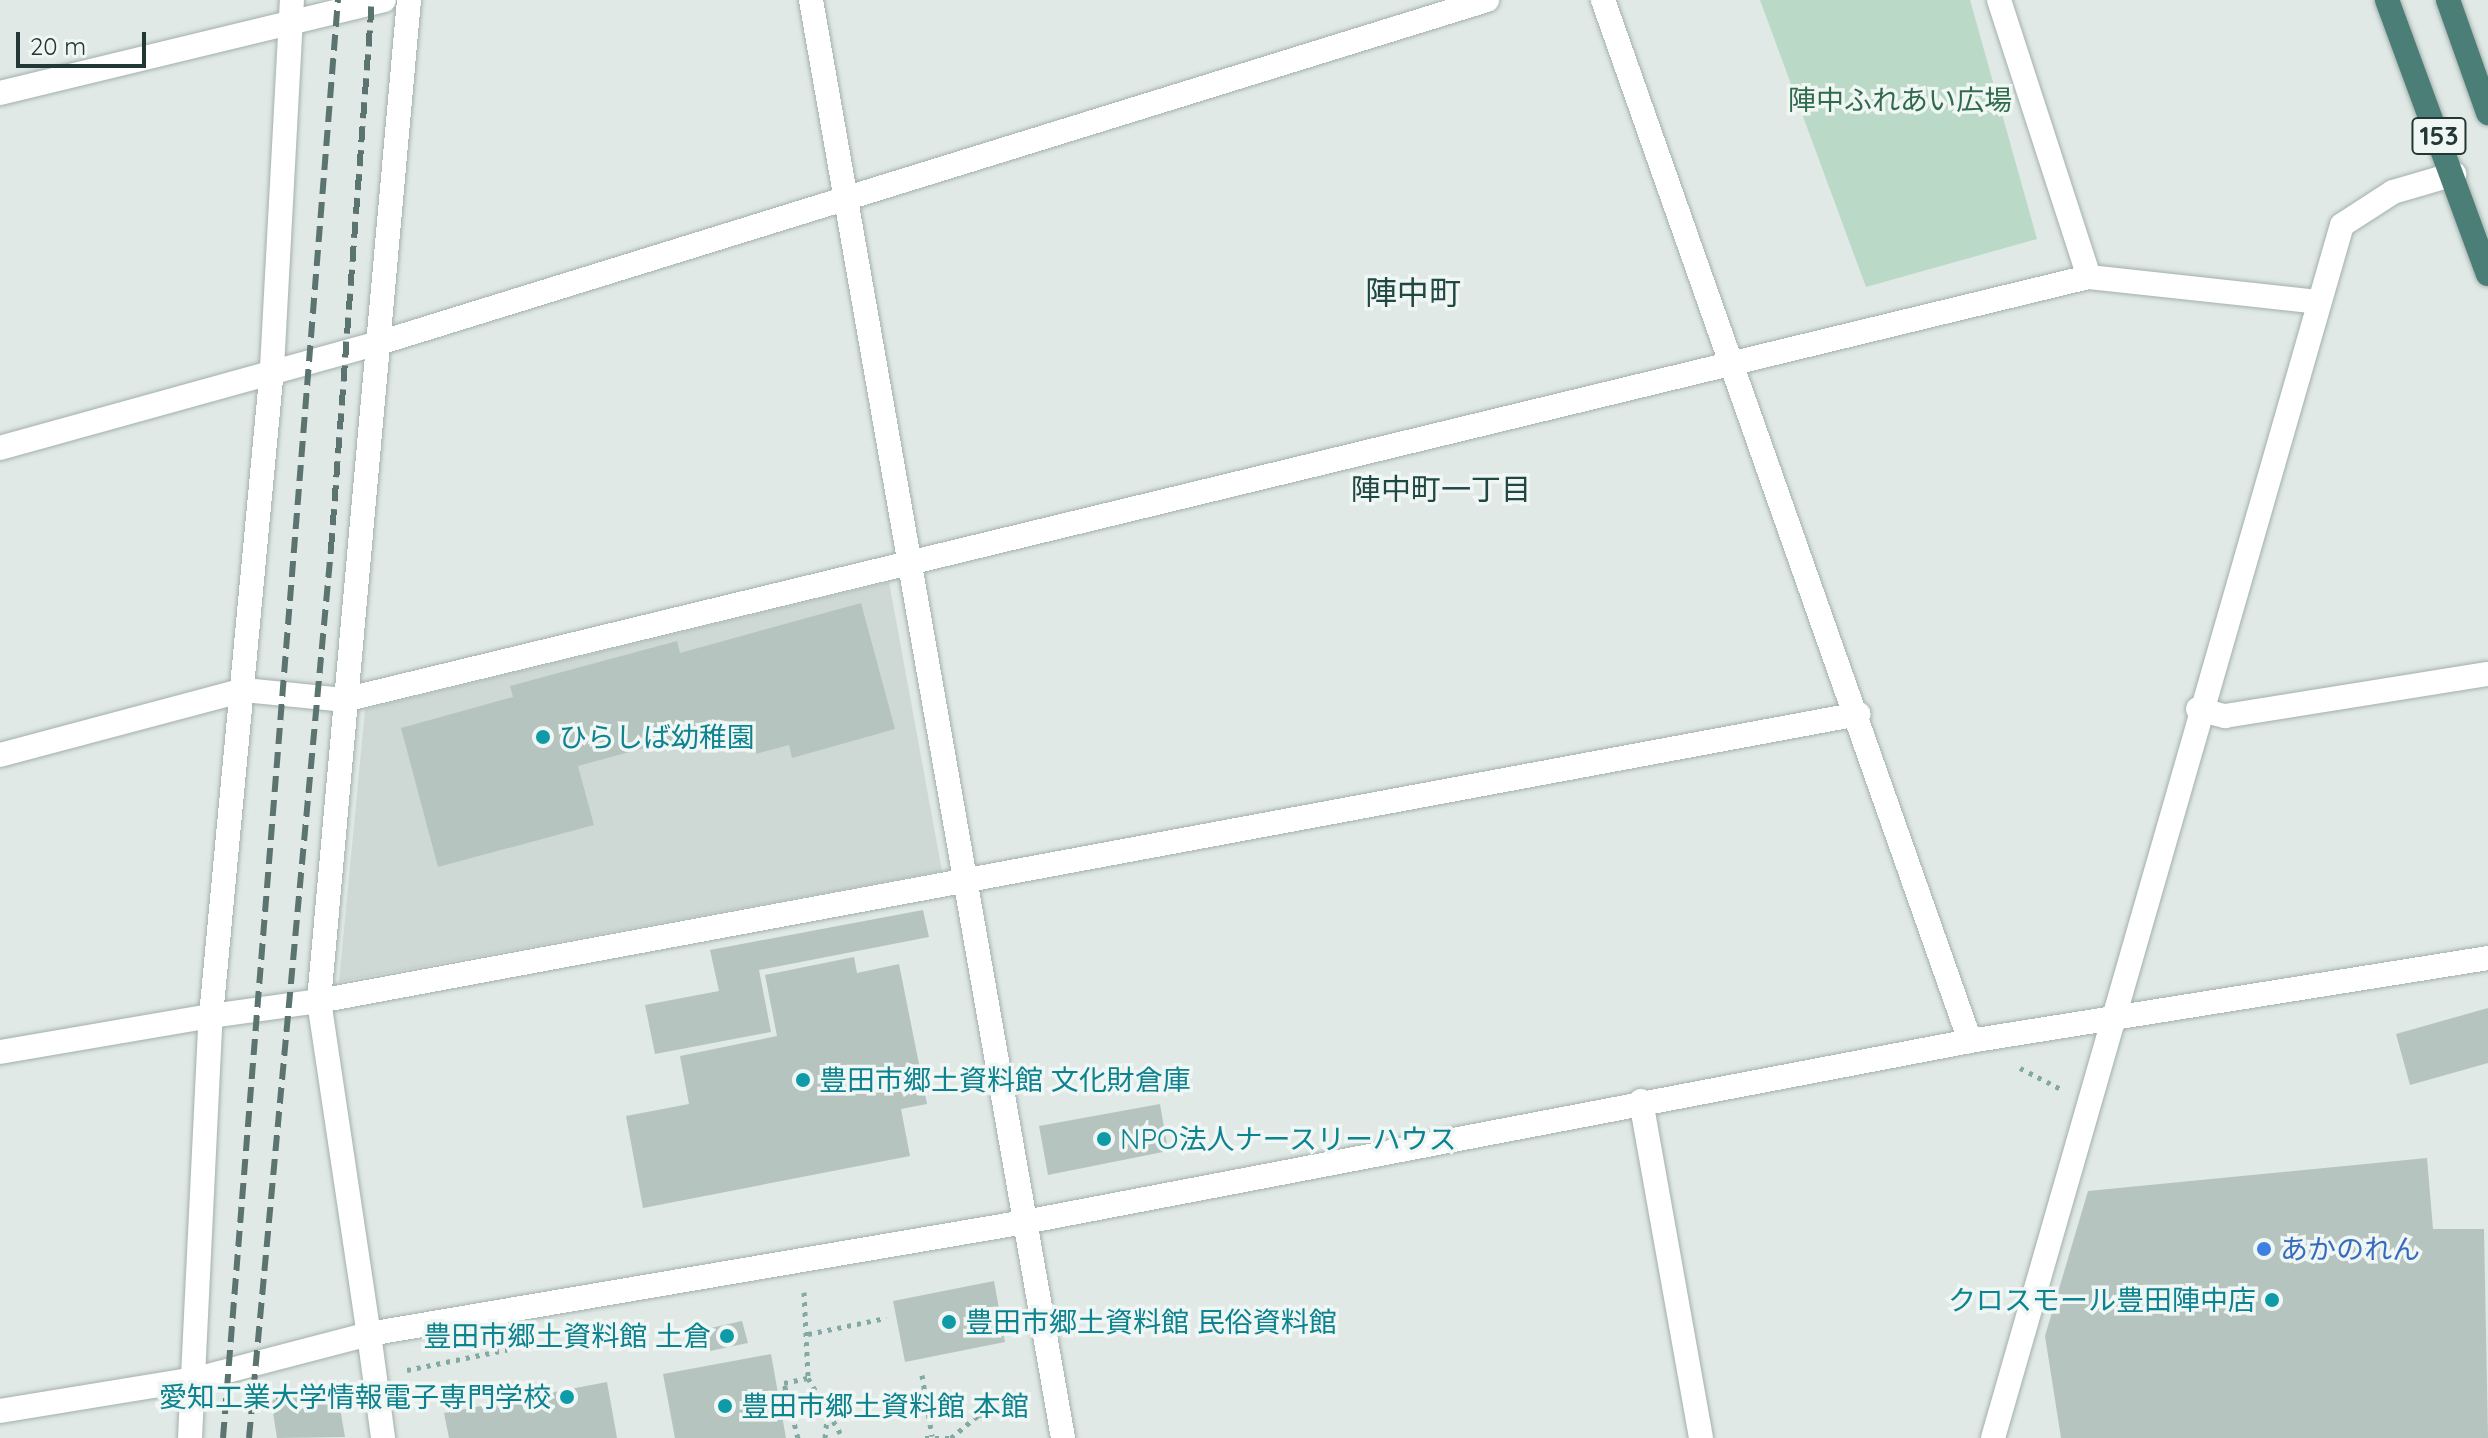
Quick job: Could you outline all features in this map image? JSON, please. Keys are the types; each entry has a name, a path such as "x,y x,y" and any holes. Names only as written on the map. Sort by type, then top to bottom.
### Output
{"highway":[{"name":"153","path":"2387,0 2454,174 2488,274"},
{"name":"153","path":"2448,0 2488,113"}],"street":[{"path":"0,93 291,11 384,0"},
{"path":"383,1438 319,1001 409,0"},
{"path":"811,0 843,200 911,565 1063,1438"},
{"path":"0,448 272,368 379,343 1487,0"},
{"path":"1603,0 1858,714 1970,1041"},
{"path":"1999,0 2089,277"},
{"path":"190,1438 196,1379 211,1016 272,368 291,11"},
{"path":"1993,1438 2096,1064 2117,1016 2198,709 2342,225 2393,192 2454,174"},
{"path":"0,755 244,690 344,700 911,565 1730,360 2089,277 2318,302"},
{"path":"2198,709 2225,716 2488,674"},
{"path":"0,1052 319,1001 1858,714"},
{"path":"0,1411 196,1379 369,1334 1025,1222 1641,1101 1970,1041 2488,958"},
{"path":"1641,1101 1701,1438"}],"path":[{"path":"2014,1065 2062,1089 2058,1104"},
{"path":"796,1260 808,1334 808,1378 827,1419 843,1438"},
{"path":"788,1292 818,1286"},
{"path":"808,1334 886,1318"},
{"path":"413,1368 522,1346"},
{"path":"922,1375 932,1436"},
{"path":"798,1438 784,1383 808,1378"},
{"path":"925,1438 951,1438 978,1415 1057,1402"},
{"path":"825,1438 827,1419"}],"shaded area":[{"path":"889,582 942,871 339,982 365,709"}],"green space":[{"name":"陣中ふれあい広場","path":"1760,0 1970,0 2037,239 1866,287"}],"building":[{"name":"ひらしば幼稚園","path":"861,603 895,729 792,758 789,745 756,754 747,720 578,766 594,825 438,867 401,728 513,697 510,686 677,641 680,653"},
{"path":"923,910 929,937 759,970 771,1032 655,1054 645,1005 719,991 710,950"},
{"name":"豊田市郷土資料館 文化財倉庫","path":"854,957 857,973 899,964 927,1104 901,1109 910,1156 643,1208 626,1116 689,1104 680,1056 777,1036 765,975"},
{"path":"2488,1008 2488,1063 2410,1085 2396,1034"},
{"name":"NPO法人ナースリーハウス","path":"1160,1104 1168,1151 1048,1175 1039,1126"},
{"name":"クロスモール豊田陣中店","path":"2427,1158 2433,1229 2484,1229 2488,1438 2061,1438 2045,1336 2088,1191"},
{"name":"豊田市郷土資料館 民俗資料館","path":"994,1281 1005,1342 905,1362 893,1301"},
{"name":"豊田市郷土資料館 土倉","path":"742,1321 748,1343 710,1351 706,1329"},
{"name":"豊田市郷土資料館 本館","path":"771,1354 786,1438 675,1438 663,1374"},
{"name":"愛知工業大学情報電子専門学校","path":"607,1382 617,1438 449,1438 444,1413"},
{"path":"337,1390 345,1437 277,1438 271,1400"}],"railway":[{"path":"223,1438 338,0"},
{"path":"249,1438 331,549 372,0"}],"place":[{"name":"ひらしば幼稚園","path":"543,737"},
{"name":"豊田市郷土資料館 文化財倉庫","path":"803,1080"},
{"name":"NPO法人ナースリーハウス","path":"1104,1139"},
{"name":"あかのれん","path":"2264,1249"},
{"name":"クロスモール豊田陣中店","path":"2272,1300"},
{"name":"豊田市郷土資料館 民俗資料館","path":"949,1322"},
{"name":"豊田市郷土資料館 土倉","path":"727,1336"},
{"name":"愛知工業大学情報電子専門学校","path":"567,1397"},
{"name":"豊田市郷土資料館 本館","path":"725,1406"}],"district":[{"name":"陣中町","path":"1413,292"},
{"name":"陣中町一丁目","path":"1441,489"}]}
